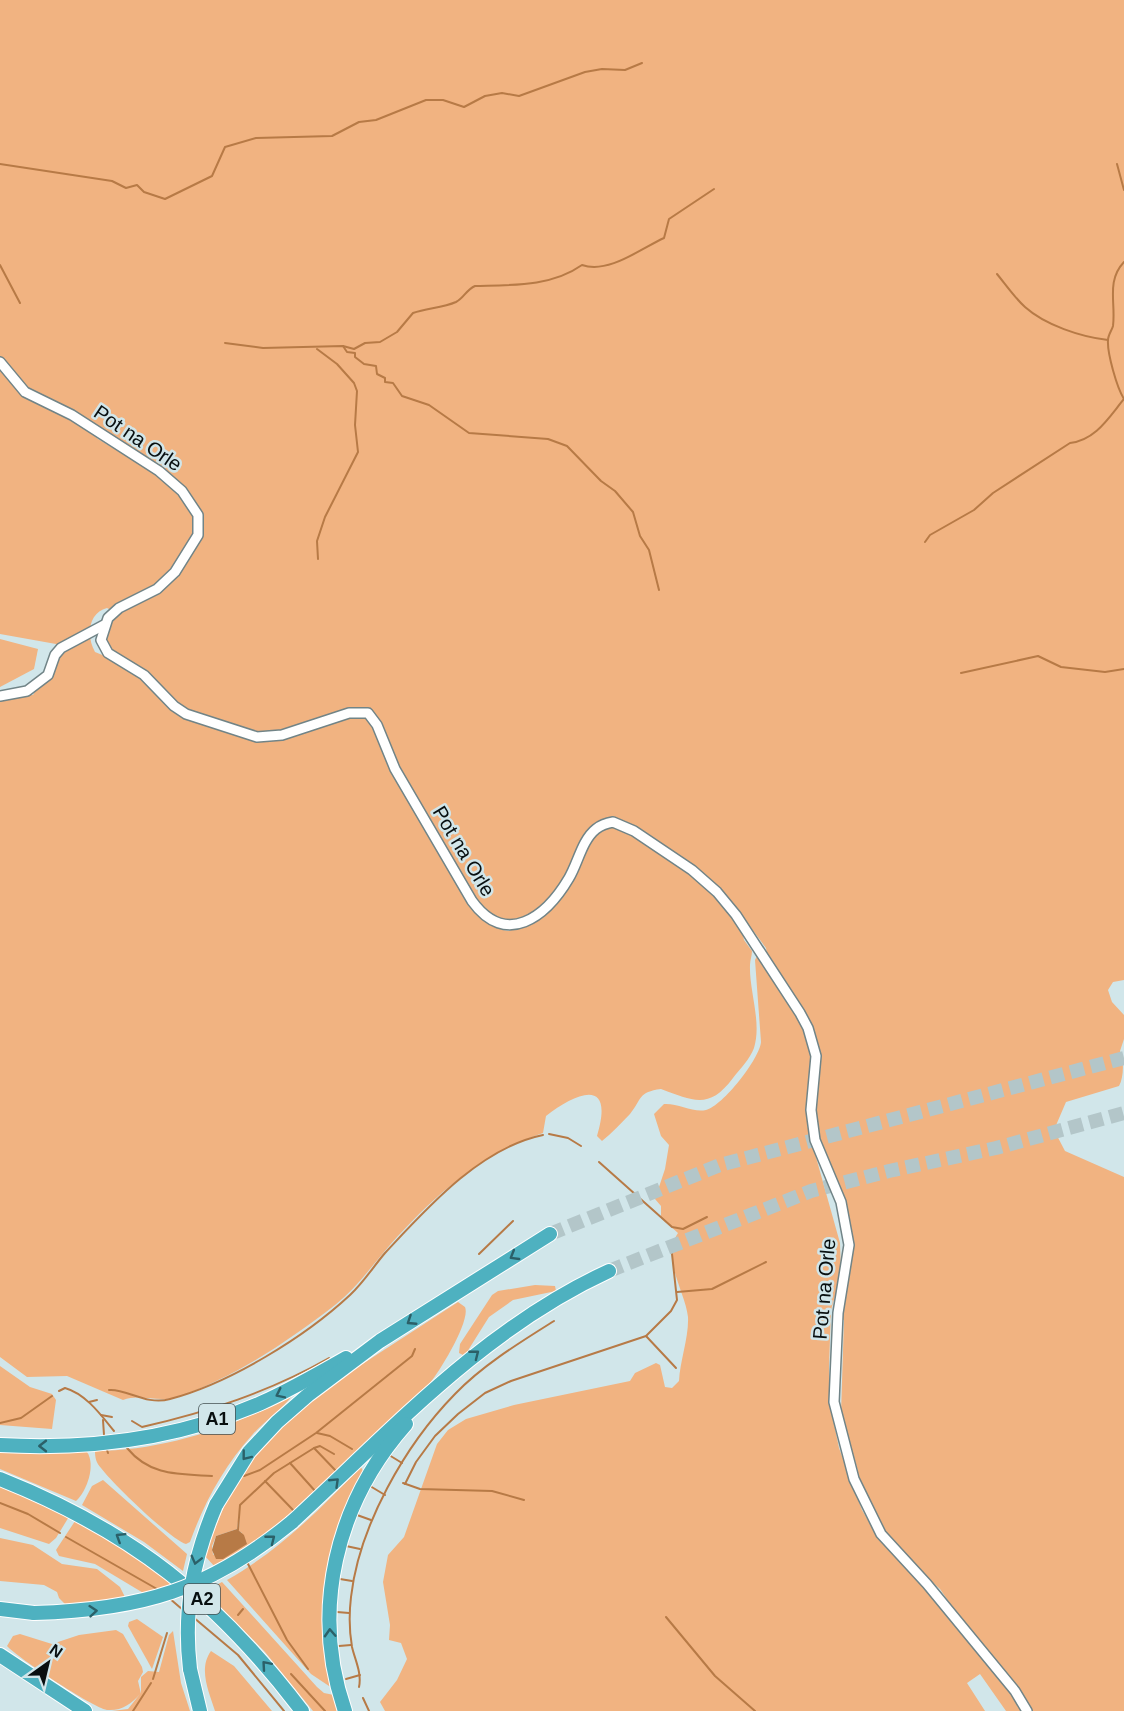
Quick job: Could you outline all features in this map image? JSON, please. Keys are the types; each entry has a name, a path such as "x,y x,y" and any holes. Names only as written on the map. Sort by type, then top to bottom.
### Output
{"highway":[{"name":"A1","path":"0,1445 91,1445 162,1434 221,1418 278,1395 380,1341 550,1234"},
{"path":"0,1609 34,1613 105,1609 145,1601 184,1589 238,1562 292,1522 430,1391 518,1323 609,1271"},
{"path":"200,1711 190,1669 187,1630 190,1590 199,1548 216,1505 237,1468 263,1436 308,1395 380,1341"},
{"path":"345,1711 333,1662 329,1622 331,1580 339,1540 354,1503 373,1467 430,1391"},
{"name":"A2","path":"0,1479 75,1512 141,1551 189,1587 245,1642 302,1711"},
{"path":"0,1655 85,1711"}],"street":[{"name":"Pot na Orle","path":"0,362 25,392 72,415 159,471 182,491 198,515 198,535 175,572 148,595 119,608 104,625 101,640 108,653 144,675 174,706 234,731 257,737 275,736 349,713 368,713 377,725 395,769 472,901 480,912 498,925 518,924 545,908 570,877 595,829 613,822 634,831 692,870 736,915 800,1013 813,1042 817,1068 812,1125 819,1154 841,1202 849,1245 838,1313 834,1402 854,1479 881,1534 927,1584 1015,1691 1027,1711"},
{"path":"0,696 27,691 48,675 55,655 61,648 104,625"}],"shaded area":[{"path":"0,0 1124,0 1124,980 1113,982 1108,990 1112,1002 1124,1015 1124,1039 1120,1051 1123,1068 1119,1086 1066,1102 1054,1130 1065,1151 1124,1177 1124,1711 1031,1711 1011,1678 959,1617 940,1589 909,1561 876,1520 856,1474 858,1471 841,1413 844,1320 841,1319 848,1278 847,1250 839,1207 808,1100 807,1125 840,1243 841,1275 831,1310 829,1367 830,1404 839,1448 862,1510 879,1539 929,1593 1004,1682 1023,1711 1006,1711 980,1674 967,1683 985,1711 385,1711 380,1702 397,1680 407,1659 401,1643 389,1640 390,1625 383,1582 388,1555 404,1537 437,1444 448,1430 466,1419 514,1405 630,1381 635,1373 656,1363 660,1365 665,1387 672,1388 679,1381 688,1317 673,1264 673,1243 678,1233 661,1218 661,1206 655,1199 665,1169 669,1145 661,1136 654,1114 664,1104 701,1111 713,1107 731,1091 748,1069 761,1042 755,960 757,956 770,974 766,948 742,916 637,830 602,821 566,880 548,900 533,913 514,923 499,922 476,902 401,772 374,712 350,709 276,734 255,735 195,713 172,701 152,677 103,643 113,616 155,594 200,539 202,515 187,491 166,471 26,390 0,358"},
{"path":"0,366 19,392 82,425 98,439 161,477 194,516 195,532 179,561 163,581 111,610 107,608 101,611 92,620 90,639 95,652 117,661 147,682 168,707 181,716 255,740 353,716 365,716 373,724 394,775 471,905 490,925 509,931 535,919 583,857 592,839 606,827 619,827 691,872 721,902 742,929 744,940 752,951 750,975 757,1028 754,1048 742,1067 716,1095 700,1100 661,1089 648,1092 641,1097 630,1114 602,1141 597,1136 601,1104 597,1097 580,1096 569,1101 546,1116 543,1133 497,1153 476,1166 437,1197 401,1233 361,1280 317,1319 259,1358 219,1380 170,1399 136,1397 123,1400 67,1376 27,1377 0,1357 0,699 20,693 33,695 55,657 62,655 56,644 0,634"},
{"path":"0,639 38,649 34,669 0,687"},
{"path":"535,1285 555,1286 556,1291 513,1300 489,1317 467,1352 463,1355 459,1353 460,1344 492,1295 498,1291"},
{"path":"458,1302 465,1307 466,1314 459,1334 441,1368 430,1383 280,1524 216,1568 204,1555 232,1487 247,1464 288,1420 330,1385","holes":["240,1507 239,1531 242,1533 213,1555 212,1546 216,1536 237,1529"]},
{"path":"0,1366 30,1387 52,1394 56,1400 52,1429 0,1425"},
{"path":"292,1396 253,1434 233,1459 208,1499 190,1542 186,1544 168,1533 129,1498 96,1460 95,1451 121,1450 172,1442 246,1418"},
{"path":"0,1451 87,1452 91,1464 87,1485 76,1501 0,1469"},
{"path":"361,1467 363,1471 340,1523 328,1576 325,1631 332,1688 311,1674 227,1580 282,1542"},
{"path":"103,1480 187,1554 183,1571 144,1542 82,1505 92,1486"},
{"path":"0,1485 70,1515 56,1538 49,1544 0,1528"},
{"path":"77,1518 178,1584 145,1594 95,1564 59,1556 56,1550"},
{"path":"237,1529 244,1535 247,1544 223,1559 216,1559 212,1550 216,1536"},
{"path":"0,1538 33,1545 62,1564 97,1569 120,1587 126,1599 66,1605 57,1592 44,1585 0,1581"},
{"path":"222,1582 317,1687 324,1693 334,1695 339,1711 313,1711 265,1652 205,1591"},
{"path":"137,1619 163,1637 152,1669 128,1626 129,1622"},
{"path":"116,1630 123,1634 142,1667 143,1672 138,1681 141,1694 141,1677 148,1671 159,1672 169,1635 173,1631 181,1683 190,1711 112,1711 128,1709 140,1694 126,1706 107,1710 56,1681 7,1646 13,1636 20,1634 52,1644 79,1635"},
{"path":"211,1651 234,1666 272,1711 215,1711 205,1673 205,1665"}],"waterway":[{"path":"0,164 112,181 126,188 137,185 144,192 165,199 212,176 225,147 256,138 332,136 359,122 376,120 426,100 443,100 464,107 485,96 502,93 519,96 585,72 602,69 625,70 642,63"},
{"path":"1117,164 1124,190"},
{"path":"225,343 263,348 343,346 354,349 365,343 380,342 397,332 413,313 456,302 475,286 517,285 544,281 582,265 603,266 624,259 664,238 669,219 714,189"},
{"path":"1124,262 1118,269 1113,285 1114,317 1108,340 1113,370 1124,399"},
{"path":"0,265 20,303"},
{"path":"997,274 1021,303 1053,325 1075,333 1108,340"},
{"path":"343,346 347,352 355,353 355,357 364,364 376,366 377,374 385,378 385,382 393,383 402,396 429,405 469,433 548,439 567,446 601,481 615,491 633,512 640,536 649,550 659,590"},
{"path":"317,349 337,364 354,383 357,391 355,425 358,452 325,517 317,541 318,559"},
{"path":"925,542 930,535 974,510 993,493 1070,443 1095,433 1124,399"},
{"path":"961,673 1038,656 1061,667 1105,672 1124,669"},
{"path":"549,1134 568,1138 581,1146"},
{"path":"109,1390 161,1401 217,1382 266,1357 311,1327 350,1295 385,1253 456,1182 476,1166 498,1153 520,1142 543,1135"},
{"path":"599,1162 672,1227 683,1229 707,1217"},
{"path":"479,1254 513,1221"},
{"path":"405,1484 416,1462 435,1436 485,1393 511,1381 646,1336 671,1311 677,1300 672,1254"},
{"path":"677,1292 712,1289 766,1262"},
{"path":"359,1687 359,1672 350,1634 351,1597 364,1542 387,1488 419,1437 455,1394 489,1364 554,1321"},
{"path":"646,1336 676,1368"},
{"path":"244,1476 260,1470 316,1433 412,1356 415,1349"},
{"path":"132,1421 142,1427 214,1408 261,1391 329,1358"},
{"path":"59,1391 65,1388 80,1395 114,1431"},
{"path":"0,1423 21,1418 52,1396"},
{"path":"89,1402 97,1400"},
{"path":"101,1415 112,1417"},
{"path":"103,1420 104,1435"},
{"path":"317,1433 330,1436 352,1449"},
{"path":"238,1530 240,1505 274,1473 320,1446 334,1454"},
{"path":"127,1448 145,1464 155,1469 176,1474 212,1476"},
{"path":"314,1448 337,1472"},
{"path":"389,1455 402,1463"},
{"path":"290,1463 316,1492"},
{"path":"265,1481 294,1511"},
{"path":"403,1483 420,1489 492,1491 524,1500"},
{"path":"370,1486 385,1495"},
{"path":"0,1503 28,1514 60,1533"},
{"path":"357,1515 371,1520"},
{"path":"66,1537 157,1589"},
{"path":"346,1546 360,1549"},
{"path":"246,1560 287,1640 308,1669"},
{"path":"340,1579 352,1581"},
{"path":"169,1598 183,1610"},
{"path":"238,1615 243,1609"},
{"path":"337,1612 349,1613"},
{"path":"193,1617 238,1655 284,1711"},
{"path":"666,1617 715,1676 755,1711"},
{"path":"153,1679 167,1633"},
{"path":"339,1646 351,1645"},
{"path":"291,1674 325,1711"},
{"path":"346,1679 360,1675"},
{"path":"133,1711 151,1683"},
{"path":"363,1698 369,1711"}],"tunnel":[{"path":"550,1234 720,1165 1124,1058"},
{"path":"609,1271 811,1191 889,1171 996,1148 1124,1113"}]}
